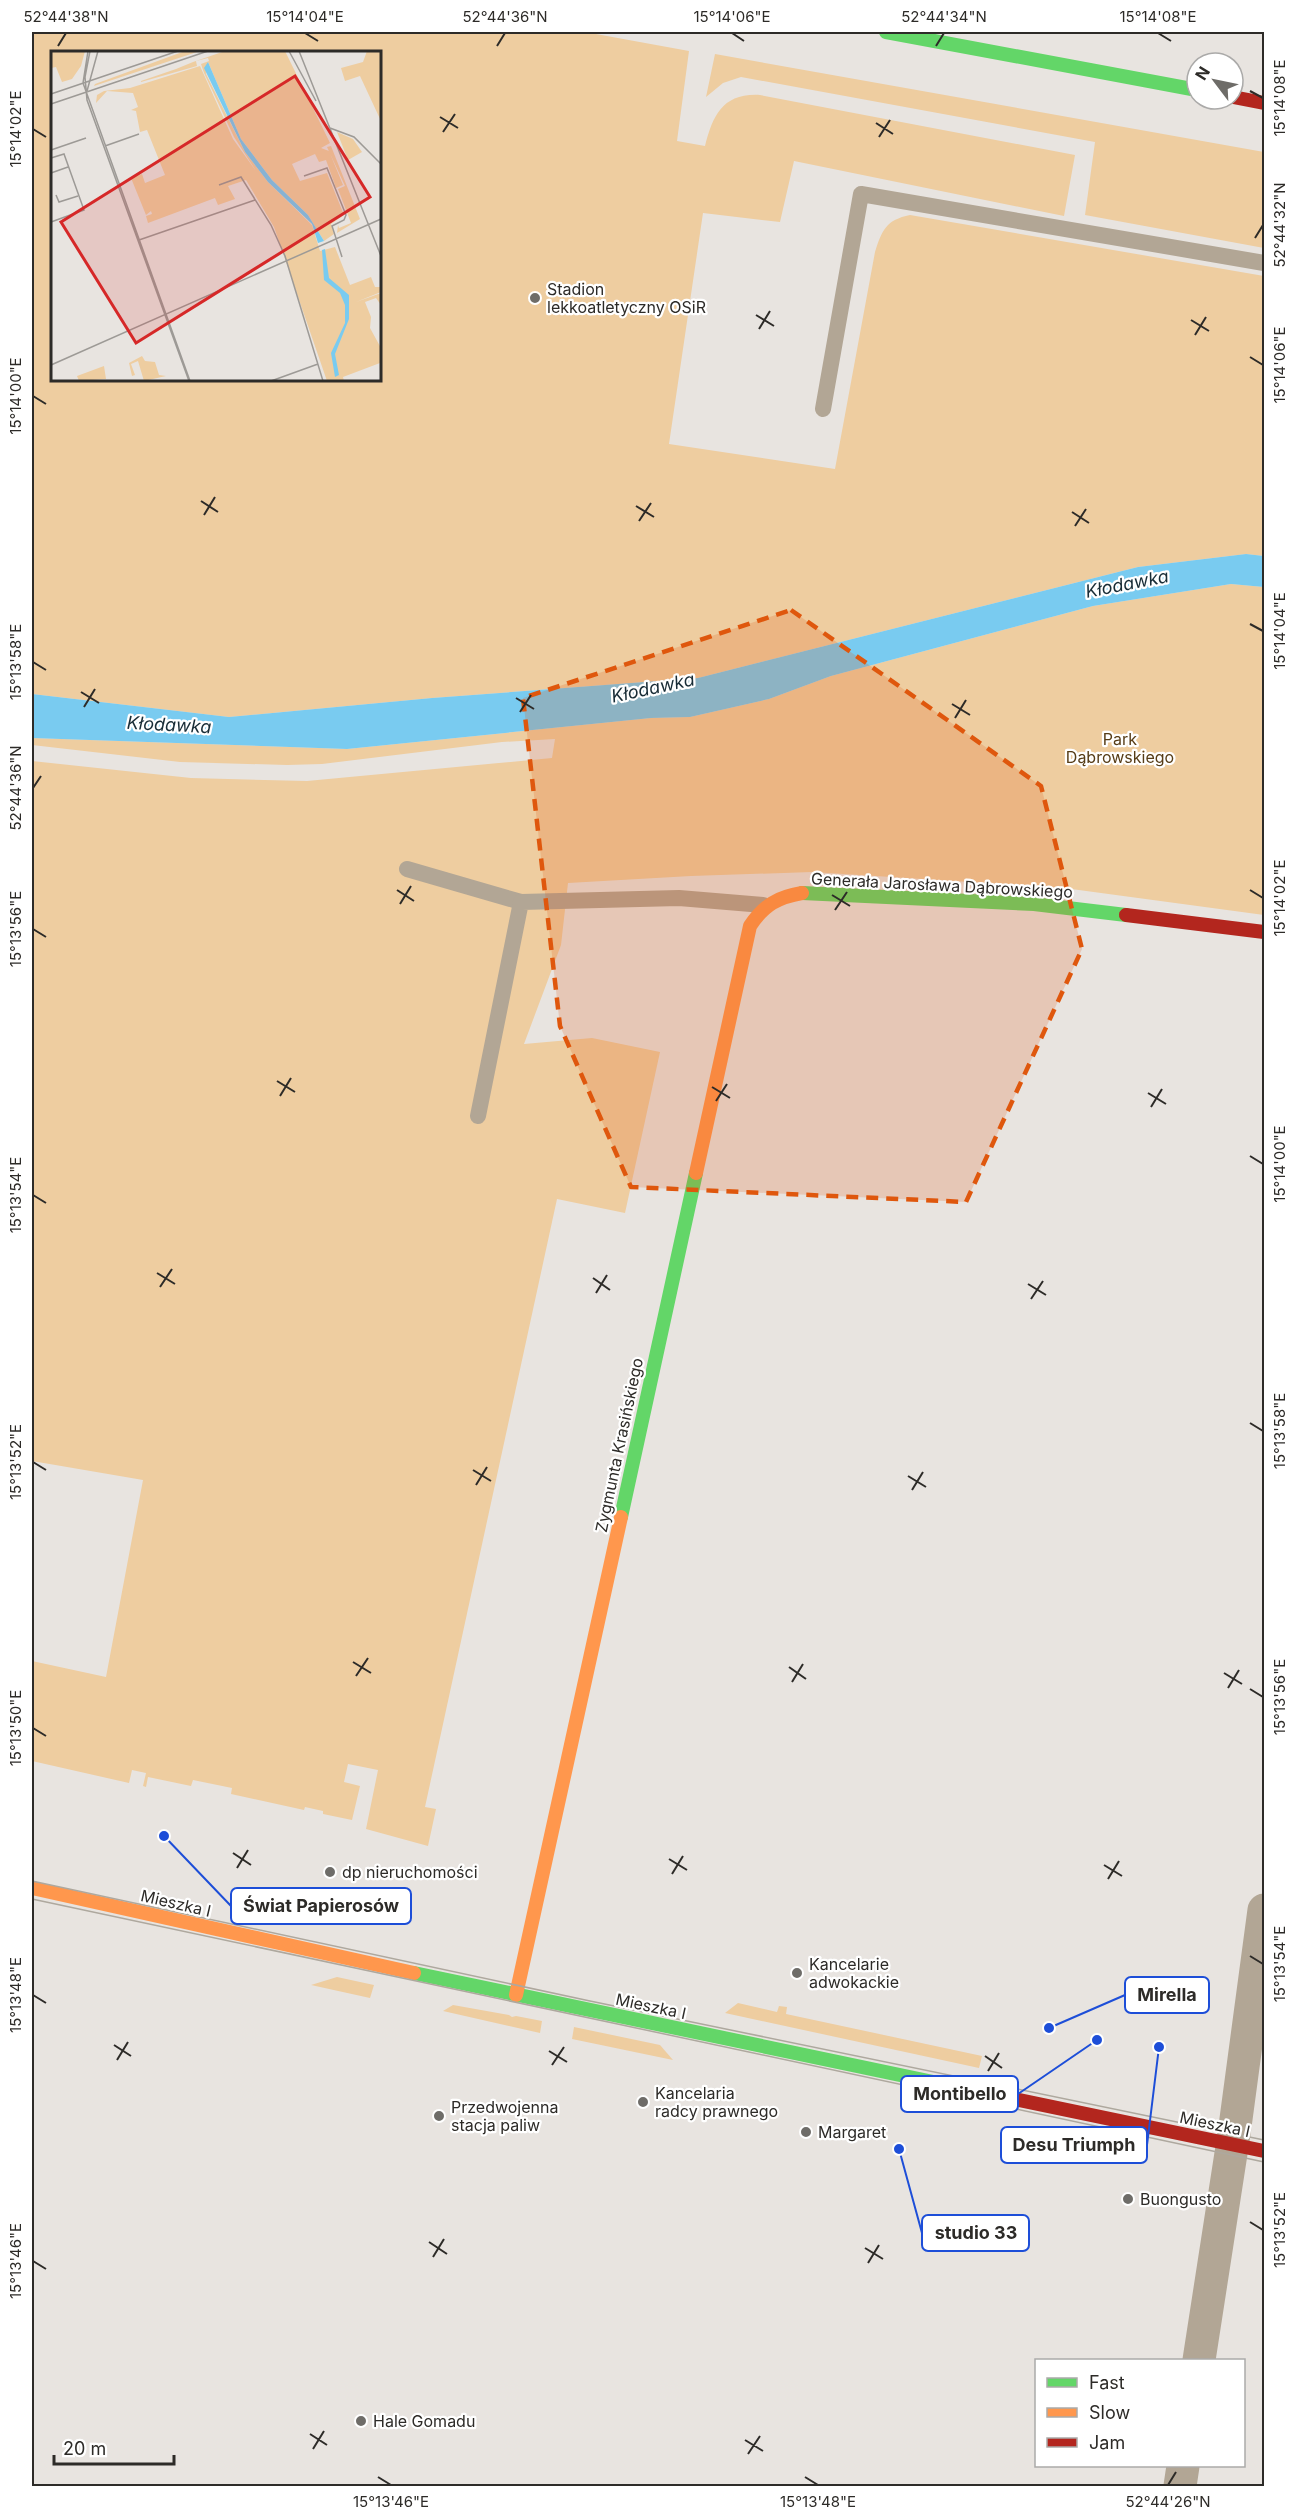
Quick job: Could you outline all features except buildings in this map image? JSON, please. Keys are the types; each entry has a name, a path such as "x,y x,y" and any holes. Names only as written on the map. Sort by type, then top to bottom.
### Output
{"street":[{"path":"886,32 1185,88"},
{"path":"1245,99 1264,103"},
{"name":"Generała Jarosława Dąbrowskiego","path":"763,906 781,896 803,893 1034,904 1264,932"},
{"name":"Zygmunta Krasińskiego","path":"516,1995 750,926 763,906"},
{"name":"Mieszka I","path":"32,1888 516,1995 1264,2151"},
{"path":"1199,2359 1232,2145 1264,1910"},
{"path":"1180,2487 1183,2467"}],"lane":[{"path":"823,409 861,194 1264,263"},
{"path":"407,869 520,902 680,898 763,906"},
{"path":"478,1116 520,902"}],"highlighted area":[{"path":"791,610 1041,786 1082,949 966,1202 631,1187 560,1026 523,698"}],"green space":[{"path":"32,32 585,32 689,51 677,141 705,146 716,116 728,102 747,95 760,95 1075,155 1064,216 794,161 780,222 703,213 669,444 835,469 875,252 886,227 902,217 910,215 1264,276 1264,556 1246,554 1138,567 698,678 432,698 229,717 32,694"},
{"path":"715,54 1264,152 1264,248 1085,215 1095,142 741,77 723,83 706,97"},
{"name":"Park Dąbrowskiego","path":"1231,584 1264,587 1264,915 1064,888 812,872 568,883 561,945 524,1044 592,1038 660,1052 625,1213 557,1199 425,1807 436,1809 428,1846 366,1829 378,1770 348,1764 344,1782 360,1786 352,1820 323,1814 323,1811 305,1807 304,1810 231,1794 232,1788 193,1780 191,1786 148,1777 146,1787 143,1786 146,1773 132,1770 129,1783 32,1761 32,1661 106,1677 143,1480 32,1461 32,761 191,778 307,781 552,758 555,739 502,742 322,764 287,765 180,762 32,745 32,738 347,749 651,718 690,717 769,699 831,676 1093,606"},
{"path":"337,1977 374,1985 370,1998 311,1985"},
{"path":"738,2003 777,2012 779,2006 787,2007 786,2014 982,2056 979,2068 725,2013"},
{"path":"453,2005 542,2021 540,2033 443,2011"},
{"path":"574,2027 660,2045 673,2060 572,2039"}],"water":[{"name":"Kłodawka","path":"1246,554 1264,556 1264,587 1231,584 1093,606 831,676 769,699 690,717 651,718 347,749 32,738 32,694 229,717 432,698 698,678 1138,567"}],"tram line":[{"path":"32,1881 590,2001 1264,2140"},
{"path":"32,1899 1264,2162"}],"traffic: fast":[{"path":"886,32 1185,88"},
{"path":"802,893 1034,904 1126,915"},
{"path":"621,1517 696,1173"},
{"path":"414,1973 981,2092"}],"traffic: slow":[{"path":"696,1173 750,926 772,903 802,893"},
{"path":"516,1995 621,1517"},
{"path":"32,1888 414,1973"}],"traffic: jam":[{"path":"1245,99 1264,103"},
{"path":"1126,915 1264,932"},
{"path":"981,2092 1264,2151"}],"place":[{"name":"Stadion lekkoatletyczny OSiR","path":"535,298"},
{"name":"Świat Papierosów","path":"164,1836"},
{"name":"dp nieruchomości","path":"330,1872"},
{"name":"Kancelarie adwokackie","path":"797,1973"},
{"name":"Mirella","path":"1049,2028"},
{"name":"Montibello","path":"1097,2040"},
{"name":"Desu Triumph","path":"1159,2047"},
{"name":"Kancelaria radcy prawnego","path":"643,2102"},
{"name":"Przedwojenna stacja paliw","path":"439,2116"},
{"name":"Margaret","path":"806,2132"},
{"name":"studio 33","path":"899,2149"},
{"name":"Buongusto","path":"1128,2199"},
{"name":"Hale Gomadu","path":"361,2421"}]}
